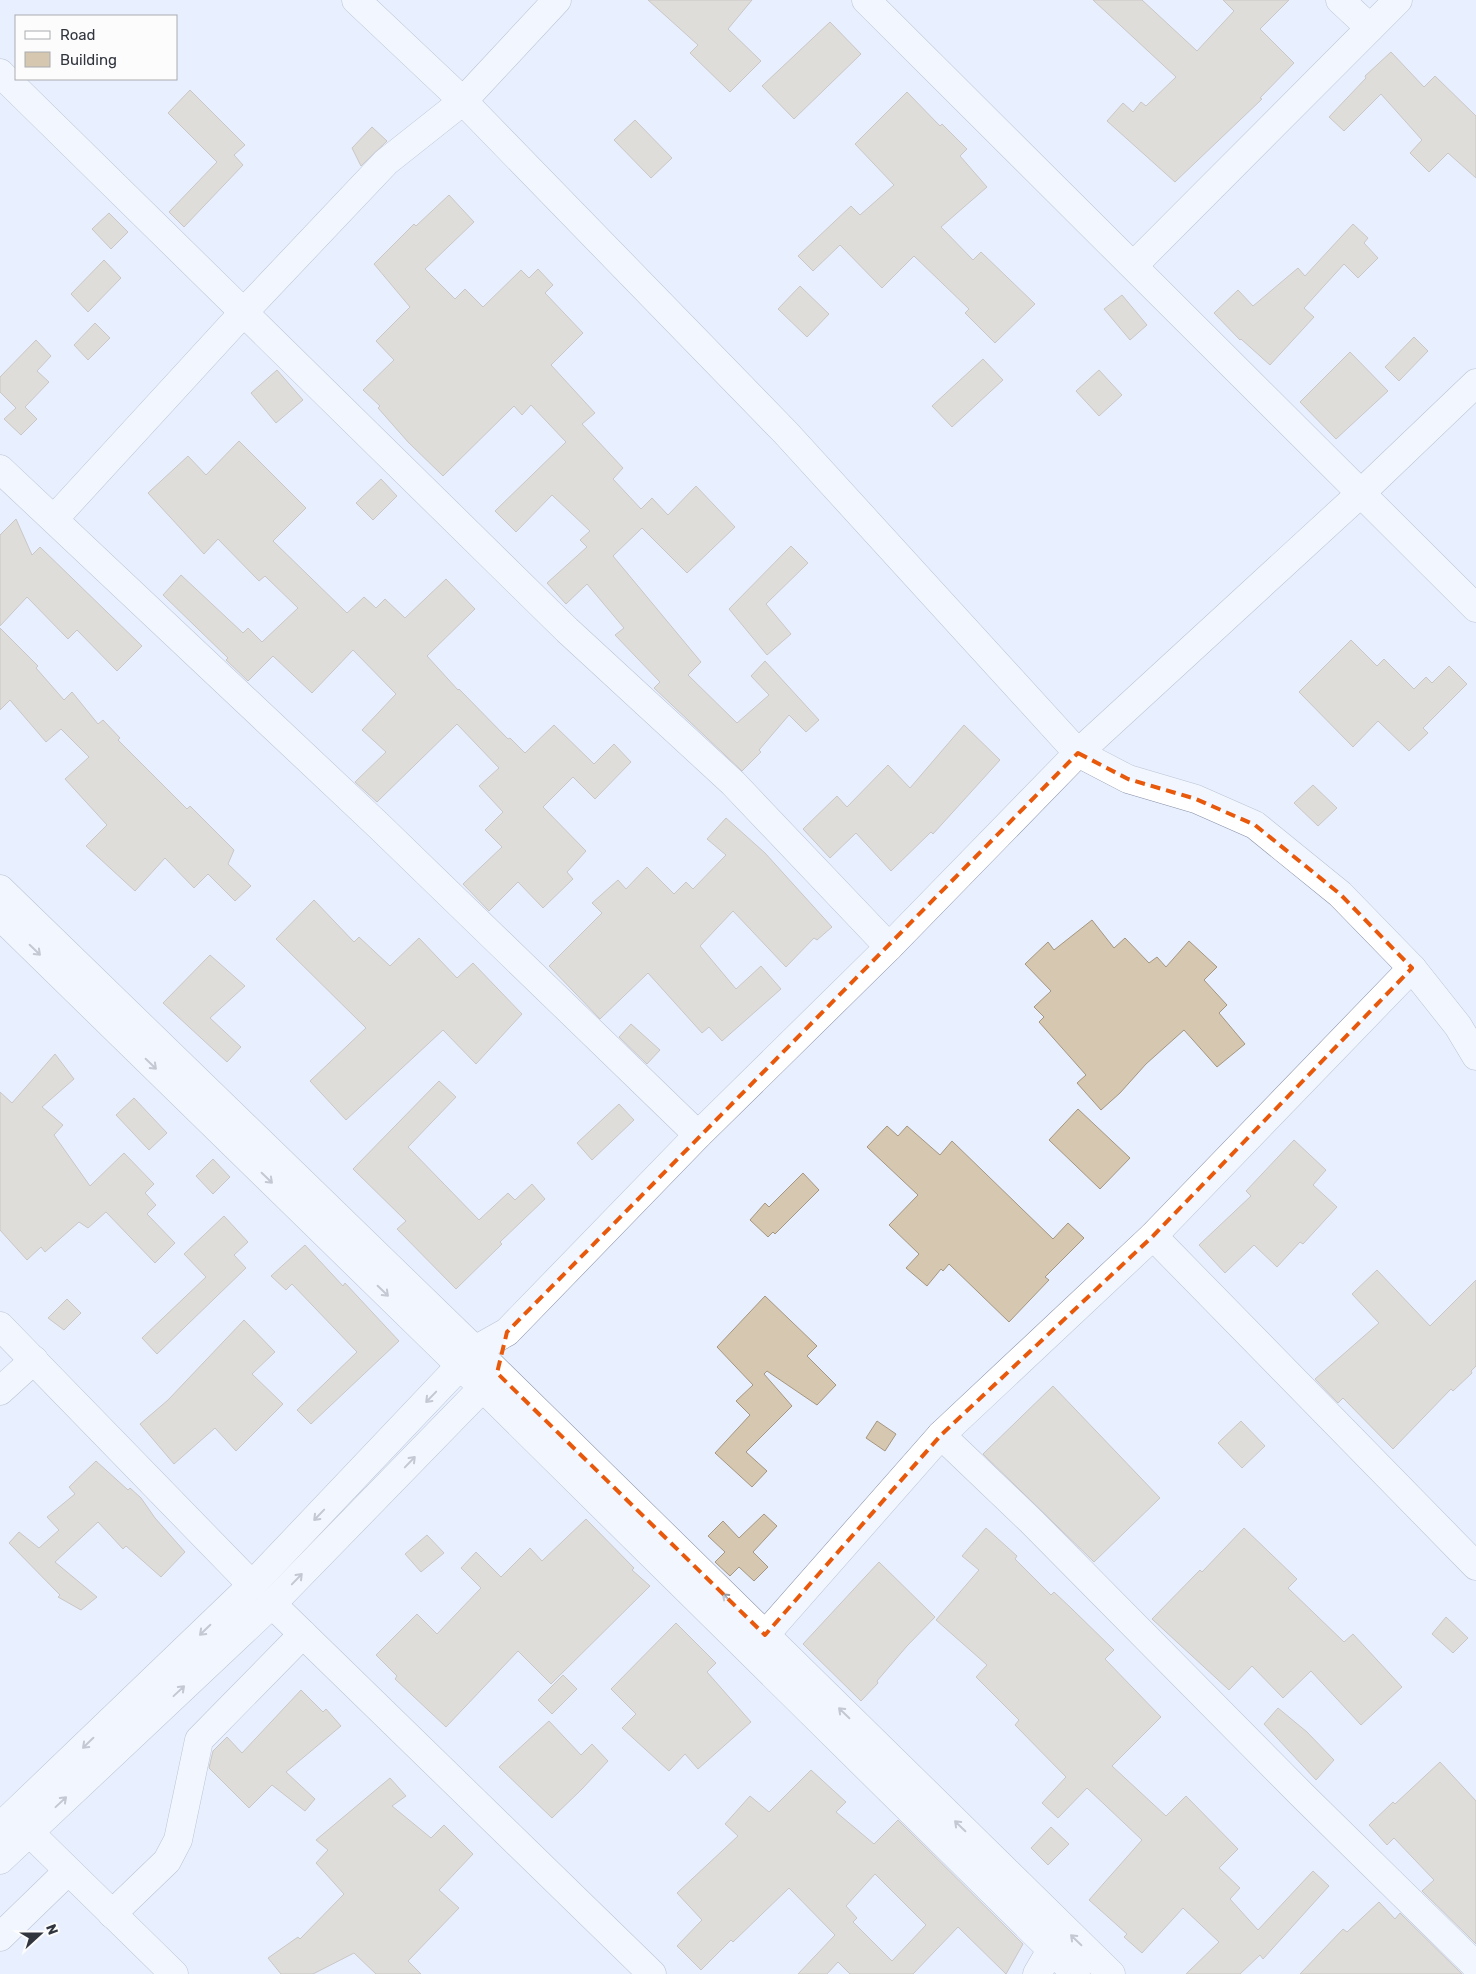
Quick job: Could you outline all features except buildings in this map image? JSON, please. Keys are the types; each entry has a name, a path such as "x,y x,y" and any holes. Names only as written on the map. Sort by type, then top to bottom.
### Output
{"street":[{"path":"356,0 463,101 786,433 1078,753 1128,779 1196,799 1255,825 1340,894 1412,968 1458,1026 1476,1056"},
{"path":"54,519 243,313 386,162 463,101 557,0"},
{"path":"866,0 1134,265 1476,608"},
{"path":"1340,0 1370,28"},
{"path":"1134,265 1398,0"},
{"path":"0,73 567,630 733,783 889,946"},
{"path":"0,1827 252,1585 467,1358 507,1332 698,1135 889,946 1078,753 1361,493 1476,383"},
{"path":"0,469 372,820 698,1135"},
{"path":"0,889 1076,1974"},
{"path":"0,916 467,1358"},
{"path":"764,1635 941,1435 1153,1236 1412,968"},
{"path":"1153,1236 1476,1566"},
{"path":"0,1326 252,1585"},
{"path":"0,1860 272,1604 490,1381 507,1332"},
{"path":"0,1391 34,1360"},
{"path":"490,1381 764,1635 1111,1974"},
{"path":"941,1435 1031,1521 1295,1788 1476,1966"},
{"path":"272,1604 352,1684 652,1974"},
{"path":"112,1914 167,1861 178,1840 199,1740 303,1634"},
{"path":"29,1832 174,1974"},
{"path":"0,1937 68,1871"},
{"path":"1037,1974 1051,1950"}],"highlighted area":[{"path":"1078,753 1128,779 1196,799 1255,825 1340,894 1412,968 1153,1236 941,1435 765,1635 497,1373 507,1332"}]}
